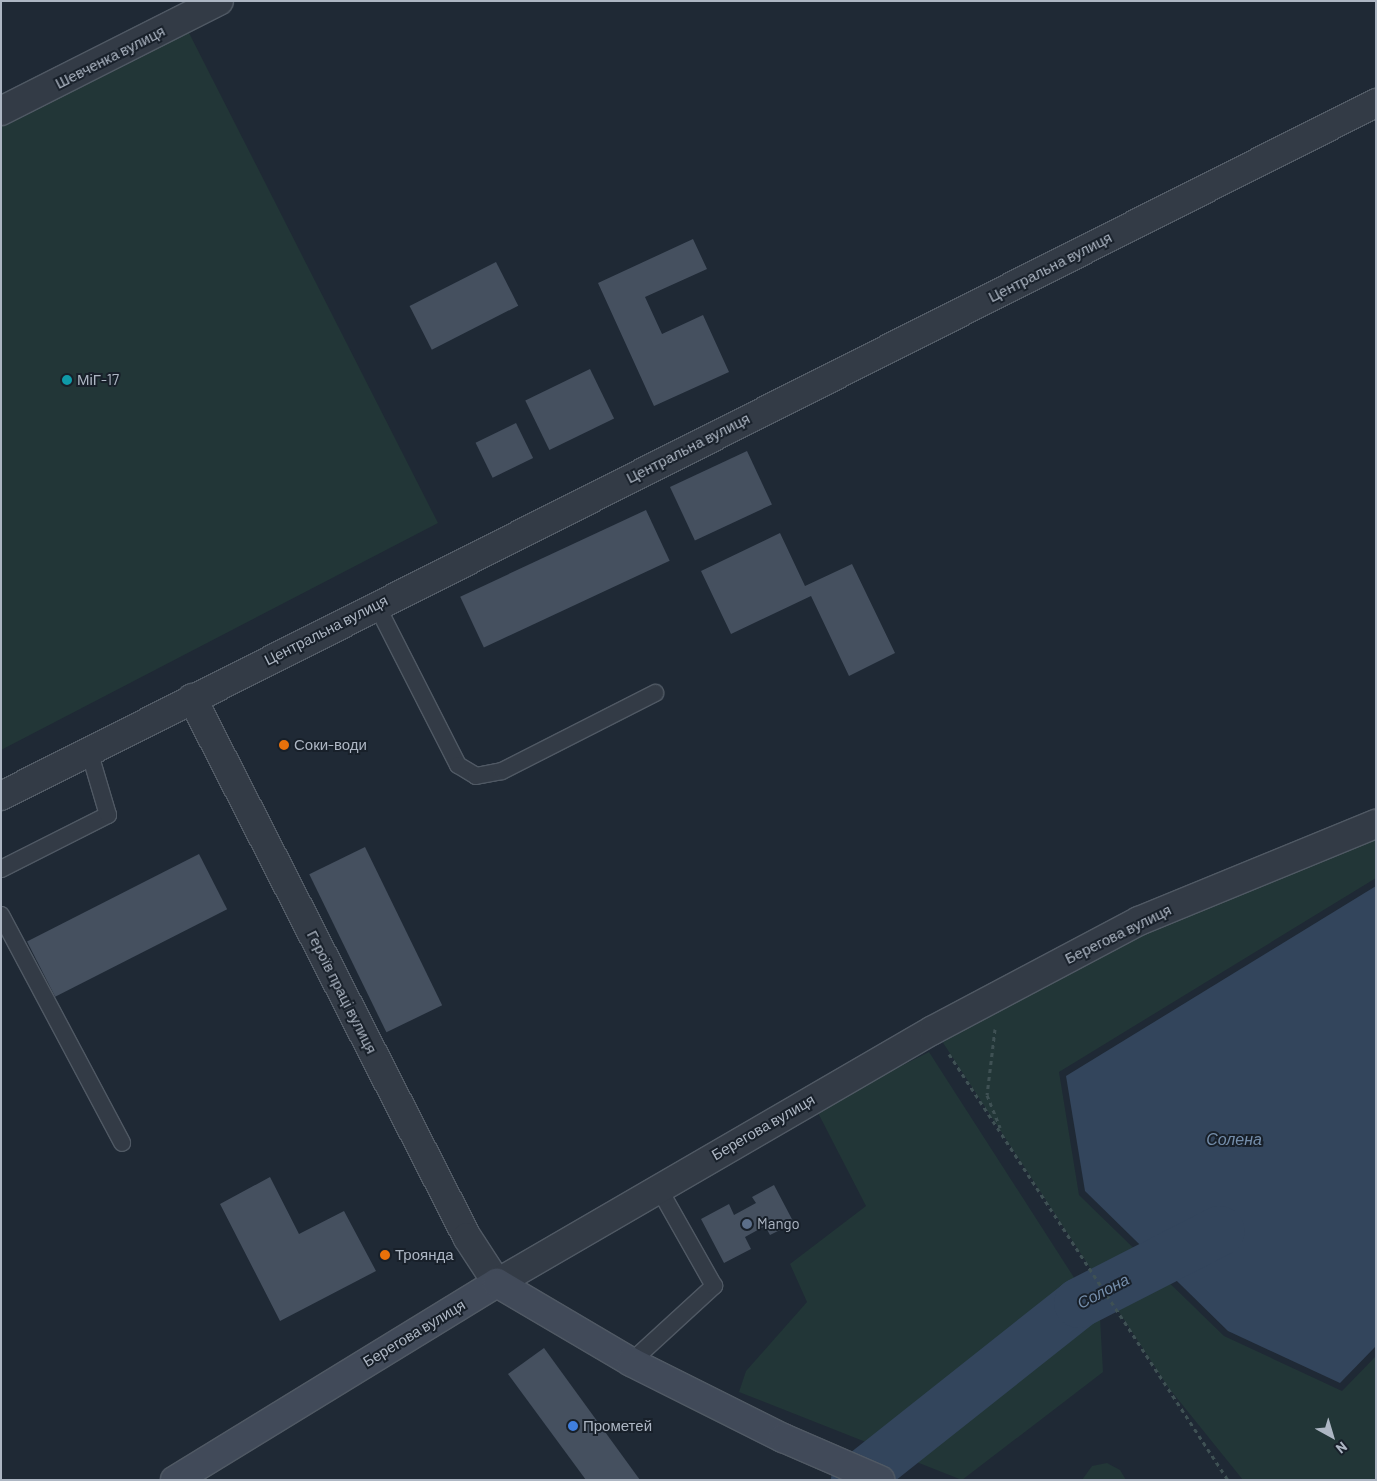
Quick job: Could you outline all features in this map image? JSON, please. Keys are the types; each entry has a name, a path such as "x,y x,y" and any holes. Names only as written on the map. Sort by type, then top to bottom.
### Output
{"main road":[{"path":"497,1282 632,1362 783,1438 880,1480"},
{"name":"Берегова вулиця","path":"175,1480 497,1282"}],"street":[{"name":"Шевченка вулиця","path":"1,111 220,1"},
{"name":"Центральна вулиця","path":"1,796 376,604 1376,103"},
{"name":"Героїв праці вулиця","path":"192,698 467,1237 497,1282"},
{"name":"Берегова вулиця","path":"497,1282 658,1187 933,1030 1139,921 1376,824"}],"lane":[{"path":"376,604 458,765 476,776 502,771 655,693"},
{"path":"1,870 108,815 89,751"},
{"path":"1,915 122,1143"},
{"path":"632,1362 714,1286 658,1187"}],"path":[{"path":"999,994 987,1095 1002,1132"},
{"path":"933,1030 1002,1132 1228,1480"}],"green space":[{"path":"187,29 438,523 1,750 1,120"},
{"path":"1376,833 1376,878 1059,1072 1079,1195 1224,1336 1342,1391 1376,1356 1376,1480 1243,1480 1168,1387 938,1035 1055,973"},
{"path":"929,1052 1100,1318 1103,1372 962,1480 739,1392 746,1371 807,1302 790,1264 866,1206 816,1109"},
{"path":"1107,1463 1120,1470 1126,1480 1082,1480 1092,1466"}],"water":[{"name":"Солена","path":"1376,886 1376,1346 1340,1383 1228,1331 1085,1191 1066,1076"}],"building":[{"path":"693,239 707,269 645,297 662,334 703,315 729,372 654,406 598,283"},
{"path":"496,262 518,306 432,350 410,306"},
{"path":"590,369 614,418 549,450 525,401"},
{"path":"516,423 533,458 493,478 476,443"},
{"path":"747,451 772,504 695,540 670,487"},
{"path":"646,510 670,561 484,647 460,597"},
{"path":"780,533 805,586 852,564 895,653 849,676 811,596 731,634 701,571"},
{"path":"365,847 442,1005 386,1032 309,874"},
{"path":"199,854 227,909 55,997 27,942"},
{"path":"270,1177 299,1234 344,1211 376,1271 280,1321 220,1204"},
{"name":"Mango","path":"774,1185 794,1223 770,1235 765,1226 745,1237 751,1249 724,1263 701,1219 729,1204 734,1215 756,1203 752,1197"},
{"name":"Прометей","path":"544,1348 640,1480 586,1480 508,1374"}],"waterway":[{"name":"Солона","path":"856,1480 1079,1303 1220,1231"}],"place":[{"name":"МіГ-17","path":"67,380"},
{"name":"Соки-води","path":"284,745"},
{"name":"Mango","path":"747,1224"},
{"name":"Троянда","path":"385,1255"},
{"name":"Прометей","path":"573,1426"}]}
